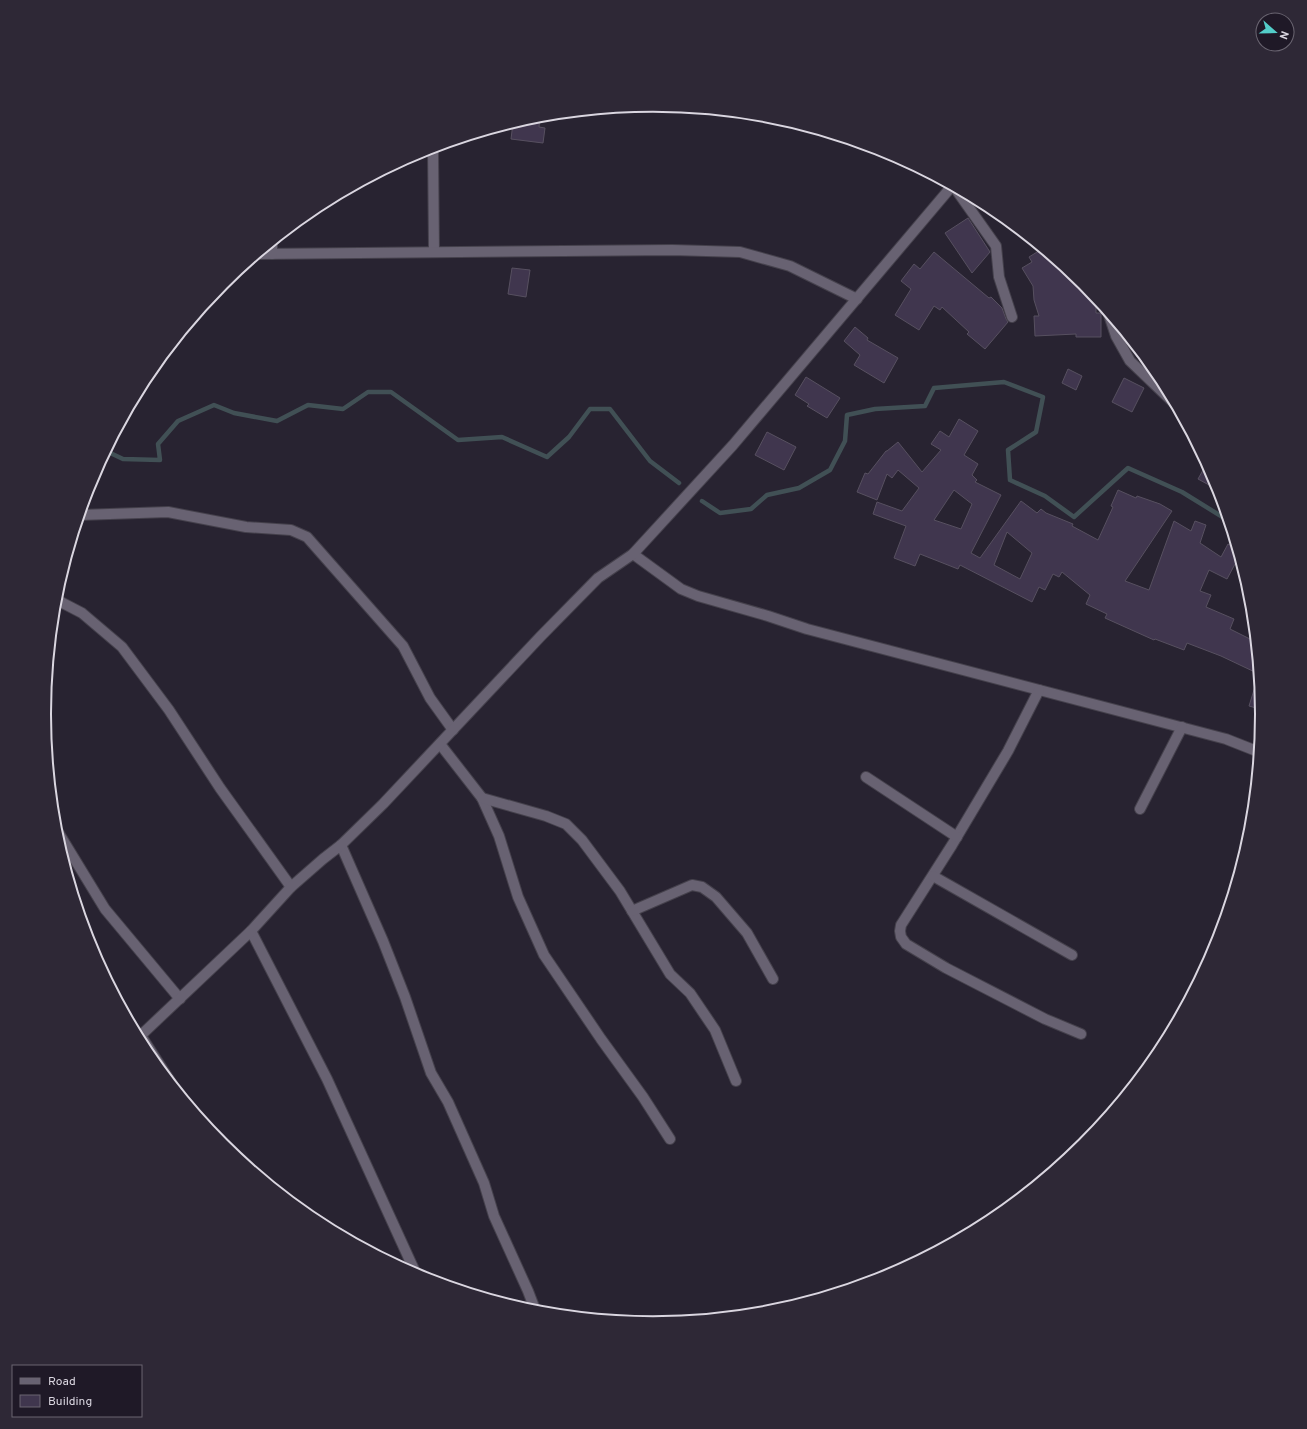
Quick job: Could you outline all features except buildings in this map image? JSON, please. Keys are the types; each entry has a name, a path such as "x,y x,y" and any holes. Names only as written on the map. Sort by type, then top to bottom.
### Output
{"street":[{"path":"433,154 434,252"},
{"path":"143,1034 251,931 291,887 323,858 341,845 383,804 540,636 598,578 633,554 733,445 951,191"},
{"path":"961,197 996,246 999,278 1012,317"},
{"path":"272,249 272,254"},
{"path":"266,254 672,250 740,252 790,266 857,299"},
{"path":"1112,325 1116,336 1130,361 1160,390"},
{"path":"85,515 168,512 246,527 291,530 307,537 403,646 430,698 453,730"},
{"path":"633,554 681,589 698,596 807,629 1226,739 1255,750"},
{"path":"62,602 82,613 122,647 170,710 220,788 291,887"},
{"path":"1039,690 1008,751 957,837 901,925 900,931 901,937 906,944 946,968 1045,1019 1081,1034"},
{"path":"1140,809 1182,727"},
{"path":"440,744 482,798 499,836 518,897 544,955 601,1040 643,1097 670,1139"},
{"path":"866,777 957,837"},
{"path":"482,798 546,816 566,824 582,840 620,891 670,974 690,993 715,1030 736,1081"},
{"path":"66,845 105,909 180,999"},
{"path":"341,845 383,941 431,1073 448,1102 468,1146 484,1183 494,1216 533,1304"},
{"path":"933,876 1072,955"},
{"path":"632,911 692,884 702,887 716,897 747,933 773,979"},
{"path":"251,931 327,1079 413,1266"}],"waterway":[{"path":"702,501 720,513 751,509 767,495 799,488 830,470 845,441 847,415 875,409 925,406 934,388 1004,382 1043,397 1036,432 1008,450 1010,480 1045,496 1074,517 1128,468 1182,492 1222,517"},
{"path":"111,453 123,459 160,460 158,444 178,421 214,405 234,413 277,421 308,405 343,409 368,392 391,392 458,440 502,437 547,457 569,437 590,409 610,409 650,461 679,483"}]}
